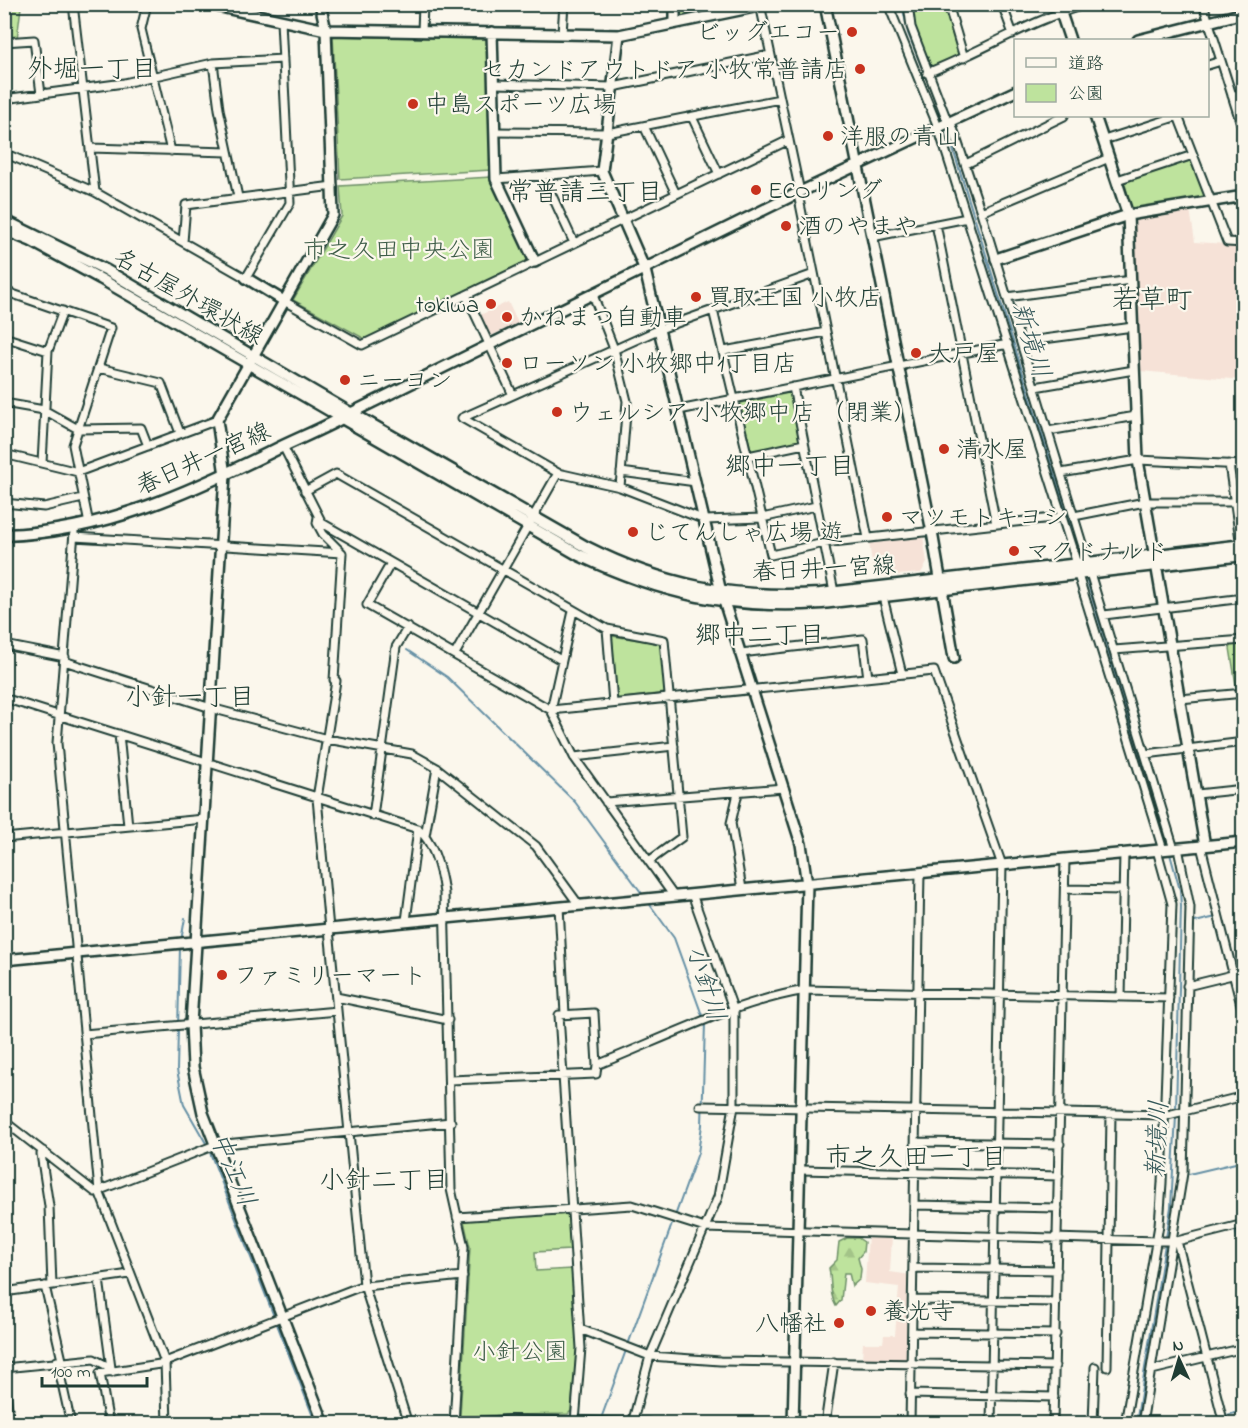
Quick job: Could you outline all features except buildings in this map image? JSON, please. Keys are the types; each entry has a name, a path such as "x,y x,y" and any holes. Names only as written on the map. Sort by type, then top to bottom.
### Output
{"main road":[{"name":"春日井一宮線","path":"4,535 74,532 89,524 145,509 225,475 347,415 620,574 667,590 791,605 883,597 941,586"},
{"name":"春日井一宮線","path":"723,596 791,596 941,586 1243,549"}],"street":[{"path":"73,4 95,192"},
{"path":"147,4 141,29 171,151"},
{"path":"207,4 326,30 619,35 763,5 770,55 868,538"},
{"path":"320,4 326,30 333,215 217,420 225,475 196,941 188,1024 195,1082 214,1145 324,1424"},
{"path":"423,4 423,32"},
{"path":"562,33 564,4"},
{"path":"675,4 675,23"},
{"path":"825,4 932,531 954,657"},
{"path":"888,4 938,127 1062,517 1104,615 1176,849 1190,907 1183,1173 1174,1241 1142,1424"},
{"path":"908,4 911,27 927,73 950,122 966,164 1074,516 1083,569 1160,850 1172,904 1166,1115 1157,1241 1125,1424"},
{"path":"948,4 964,58"},
{"path":"1002,4 1012,34"},
{"path":"927,73 964,58 1059,8 1088,4"},
{"path":"1203,4 1210,20 1244,133"},
{"path":"1059,8 1070,39"},
{"path":"1142,39 1244,13"},
{"path":"246,278 290,203 281,21"},
{"path":"492,32 496,179 535,262"},
{"path":"619,35 602,171 645,270 723,596 801,844 807,884 793,1424"},
{"path":"4,42 34,40 41,94"},
{"path":"493,84 613,87 770,55"},
{"path":"4,99 154,77 213,63 283,59"},
{"path":"1209,65 1221,61"},
{"path":"213,63 238,197"},
{"path":"347,415 799,193 1014,92"},
{"path":"1232,96 1244,93"},
{"path":"495,132 607,134 780,99"},
{"path":"692,117 719,174"},
{"path":"966,164 1062,117"},
{"path":"1095,117 1128,215 1138,460 1197,794 1203,846 1244,1017"},
{"path":"1104,140 1175,117"},
{"path":"1178,117 1227,242 1244,243"},
{"path":"644,126 676,194"},
{"path":"4,153 95,192 362,345 789,140"},
{"path":"90,148 228,152"},
{"path":"1117,180 1193,155"},
{"path":"981,212 1110,158"},
{"path":"496,179 602,171"},
{"path":"543,176 574,243"},
{"path":"183,242 186,205 333,186"},
{"path":"996,260 1128,215 1244,196"},
{"path":"872,237 967,218"},
{"name":"名古屋外環状線","path":"4,220 106,270 250,359"},
{"path":"936,224 996,524"},
{"name":"名古屋外環状線","path":"4,230 32,242 250,359 347,415"},
{"path":"978,252 990,248"},
{"path":"814,274 660,328 512,393 462,418 558,473 620,488 705,520 762,518 816,506"},
{"path":"1007,297 1131,280"},
{"path":"4,291 111,328 73,445 89,524"},
{"path":"466,295 512,393"},
{"path":"593,295 614,349 627,401 620,488"},
{"path":"713,310 771,555 824,543 1062,517"},
{"path":"42,463 48,351 63,311"},
{"path":"1021,342 1133,327"},
{"path":"724,351 826,332"},
{"path":"4,337 48,351"},
{"path":"679,410 1008,344"},
{"path":"99,368 161,382 180,433"},
{"path":"1035,387 1134,370"},
{"path":"793,387 834,592"},
{"path":"4,403 44,410 78,429 141,428 148,446"},
{"path":"1048,430 1136,416"},
{"path":"4,454 78,472 217,420"},
{"path":"748,456 804,444"},
{"path":"283,446 322,523 561,660"},
{"path":"1061,473 1138,460 1244,465"},
{"path":"1229,464 1243,549"},
{"path":"621,472 696,482"},
{"path":"454,654 558,473"},
{"path":"305,491 336,474 607,629 663,640 682,837 649,861"},
{"path":"4,503 44,507 83,498"},
{"path":"1074,516 1145,502 1234,502"},
{"path":"318,516 316,523 323,534 342,553 334,680 336,681 317,798 364,1285 408,1424"},
{"path":"167,1424 165,1362 99,1191 57,743 74,532 342,553"},
{"path":"391,563 367,605 552,710 574,757 673,896"},
{"path":"883,597 902,674"},
{"path":"1104,615 1244,598"},
{"path":"552,710 573,611"},
{"path":"373,816 384,751 396,647 408,627"},
{"path":"607,629 613,703"},
{"path":"741,653 863,639 868,678"},
{"path":"1114,651 1244,640"},
{"path":"4,645 64,659 211,708 327,740 412,754 437,768 536,846 579,905"},
{"path":"552,710 934,671 1002,865 991,1424"},
{"path":"1180,699 1244,693"},
{"path":"4,698 418,829 425,836 442,877 450,1080 451,1189 464,1247 454,1424"},
{"path":"119,734 128,826"},
{"path":"1146,754 1244,742"},
{"path":"574,757 674,746"},
{"path":"425,836 437,768"},
{"path":"606,802 679,794 738,793 784,788"},
{"path":"1197,794 1244,789"},
{"path":"738,793 731,823 742,889"},
{"path":"4,838 204,819"},
{"path":"406,921 418,829"},
{"path":"4,960 1244,842"},
{"path":"1121,997 1125,853"},
{"path":"1053,1424 1065,859"},
{"path":"910,1424 920,873"},
{"path":"1065,889 1124,890"},
{"path":"632,1423 650,1356 718,1197 734,1106 734,1011 692,894"},
{"path":"559,907 565,1014"},
{"path":"1187,987 1244,972"},
{"path":"597,1065 762,999 806,990 1169,998"},
{"path":"336,997 448,1020"},
{"path":"84,1034 337,1011"},
{"path":"450,1080 564,1074 596,1074 594,1013 559,1015 564,1074 581,1348 575,1422"},
{"path":"700,1106 1166,1115 1244,1096"},
{"path":"1107,1367 1111,1114"},
{"path":"6,1123 95,1192 214,1145 451,1122"},
{"path":"916,1142 1060,1144"},
{"path":"44,1151 40,1154 49,1206 49,1286 71,1424"},
{"path":"801,1170 1059,1176"},
{"path":"457,1216 632,1205 705,1228 1058,1240 1174,1241 1244,1224"},
{"path":"915,1205 1058,1208"},
{"path":"1174,1241 1224,1424"},
{"path":"914,1268 1057,1270"},
{"path":"4,1292 130,1274"},
{"path":"109,1424 100,1373 165,1362 364,1285 463,1276"},
{"path":"99,1279 112,1370"},
{"path":"913,1300 1056,1302"},
{"path":"580,1329 650,1356 720,1361 1055,1366"},
{"path":"912,1332 1056,1334"},
{"path":"1152,1370 1244,1348"},
{"path":"4,1368 94,1359 112,1370"},
{"path":"825,1424 834,1362"},
{"path":"1094,1424 1095,1367"},
{"path":"4,1377 10,1424"},
{"path":"910,1394 1054,1397"},
{"path":"468,1424 575,1422 648,1424"}],"shaded area":[{"path":"1190,209 1195,242 1243,245 1243,380 1140,371 1134,220"},
{"path":"508,302 518,323 491,336 486,333 478,316"},
{"path":"923,536 927,563 921,573 874,577 869,542"},
{"path":"868,1235 892,1237 890,1272 911,1275 909,1360 862,1359 863,1343 883,1343 884,1335 895,1335 899,1287 865,1283"}],"green space":[{"path":"7,5 21,7 17,39 5,38"},
{"path":"679,5 757,5 679,18"},
{"path":"910,5 946,5 961,56 934,69 930,67 915,30"},
{"name":"中島スポーツ広場","path":"333,36 488,39 491,170 340,179"},
{"path":"1189,160 1192,161 1205,195 1203,198 1132,210 1124,181"},
{"name":"市之久田中央公園","path":"491,177 528,257 527,261 365,339 293,300 342,216 340,186"},
{"path":"792,394 801,441 752,453 739,406 741,403"},
{"path":"612,636 660,643 665,693 617,699"},
{"path":"1243,644 1243,690 1237,691 1230,648 1232,645"},
{"name":"小針公園","path":"569,1214 570,1250 535,1252 536,1271 572,1269 577,1347 571,1411 568,1414 460,1416 470,1247 464,1221 468,1218"},
{"path":"847,1238 858,1238 864,1242 863,1252 858,1258 861,1269 860,1279 852,1286 849,1273 844,1273 841,1300 836,1306 831,1293 829,1268 837,1260 839,1242"}],"waterway":[{"name":"新境川","path":"902,4 908,33 940,112"},
{"name":"新境川","path":"948,133 1080,557"},
{"name":"新境川","path":"1087,581 1167,845"},
{"name":"小針川","path":"407,650 447,677 575,802 643,895"},
{"name":"新境川","path":"1170,854 1180,890 1181,906 1176,1111"},
{"name":"小針川","path":"648,902 674,938 703,1018"},
{"path":"1195,922 1216,917"},
{"name":"中江川","path":"181,941 185,918"},
{"name":"中江川","path":"180,947 177,1070 184,1105 207,1145 316,1424"},
{"name":"小針川","path":"602,1416 698,1153 702,1125 705,1023"},
{"name":"新境川","path":"1136,1424 1171,1207 1176,1116"},
{"path":"1189,1174 1244,1161"},
{"path":"1235,1229 1244,1264"},
{"path":"1223,1416 1244,1411"}],"place":[{"name":"ビッグエコー","path":"852,32"},
{"name":"セカンドアウトドア 小牧常普請店","path":"860,69"},
{"name":"中島スポーツ広場","path":"413,104"},
{"name":"洋服の青山","path":"828,136"},
{"name":"ECOリング","path":"756,190"},
{"name":"酒のやまや","path":"786,226"},
{"name":"買取王国 小牧店","path":"696,297"},
{"name":"tokiwa","path":"491,304"},
{"name":"かねまつ自動車","path":"507,317"},
{"name":"大戸屋","path":"916,353"},
{"name":"ローソン 小牧郷中1丁目店","path":"507,363"},
{"name":"ニーヨン","path":"345,380"},
{"name":"ウェルシア 小牧郷中店 （閉業）","path":"557,412"},
{"name":"清水屋","path":"944,449"},
{"name":"マツモトキヨシ","path":"887,517"},
{"name":"じてんしゃ広場 遊","path":"633,532"},
{"name":"マクドナルド","path":"1014,551"},
{"name":"ファミリーマート","path":"222,975"},
{"name":"養光寺","path":"871,1311"},
{"name":"八幡社","path":"839,1323"}],"district":[{"name":"外堀一丁目","path":"92,68"},
{"name":"常普請三丁目","path":"585,191"},
{"name":"若草町","path":"1152,299"},
{"name":"郷中一丁目","path":"790,465"},
{"name":"郷中二丁目","path":"760,634"},
{"name":"小針一丁目","path":"190,696"},
{"name":"市之久田一丁目","path":"916,1156"},
{"name":"小針二丁目","path":"384,1179"}]}
